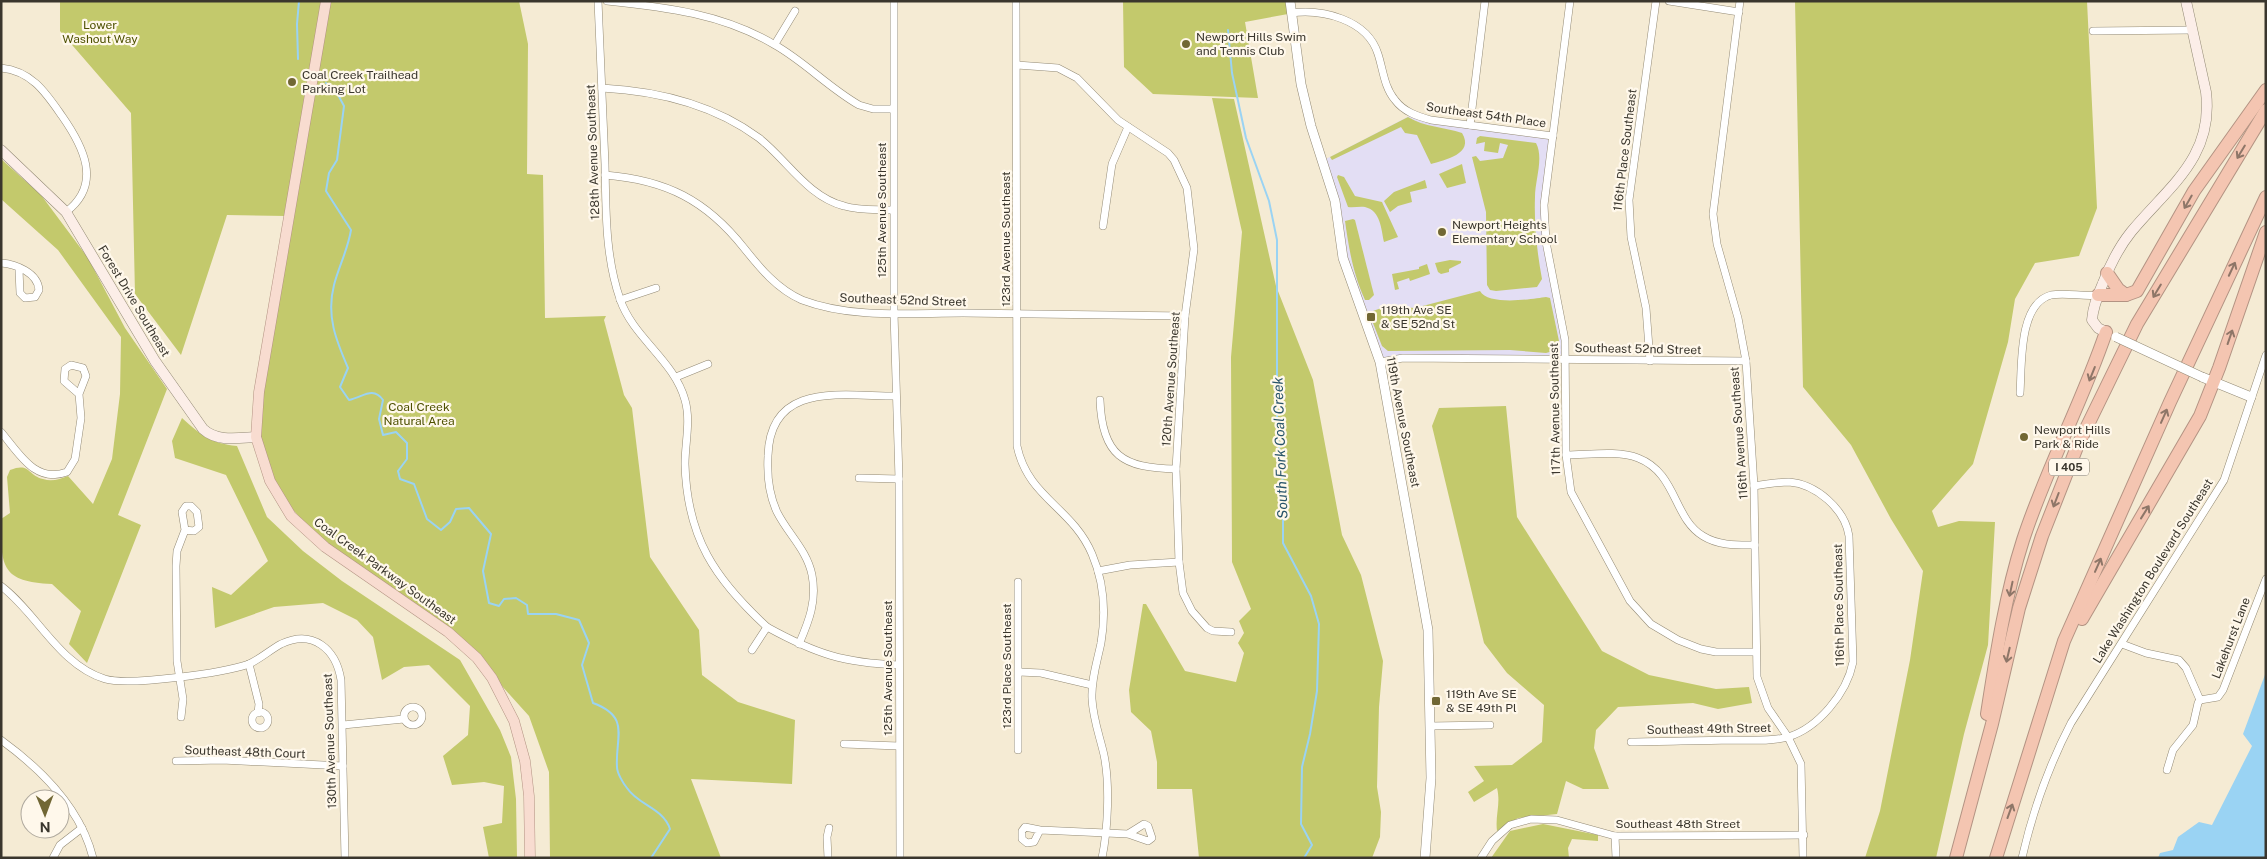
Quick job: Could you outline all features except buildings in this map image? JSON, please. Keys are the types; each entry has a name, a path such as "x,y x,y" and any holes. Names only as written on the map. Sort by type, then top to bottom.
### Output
{"highway":[{"path":"2098,295 2126,295 2137,291 2194,191 2266,90"},
{"name":"I 405","path":"1956,858 1992,724 2020,608 2042,536 2077,447 2137,324 2266,110"},
{"path":"1996,858 2064,641 2170,402 2266,197"},
{"path":"2064,641 2073,635 2183,448 2266,232"},
{"path":"2107,273 2118,289 2126,295"},
{"path":"1948,858 1986,722 1997,654 2023,542 2048,473 2111,334"}],"main road":[{"name":"Coal Creek Parkway Southeast","path":"326,1 259,392 256,437 270,481 291,516 325,546 409,603 466,647 492,678 514,721 525,761 529,796 530,858"},
{"path":"2111,334 2098,328 2092,320 2098,295 2107,273 2130,233 2191,163 2204,134 2207,106 2186,1"},
{"name":"Forest Drive Southeast","path":"1,150 66,212 155,361 203,429 211,435 221,438 256,437"}],"street":[{"name":"128th Avenue Southeast","path":"598,1 608,244 615,284 620,300 632,325 676,377 685,400 687,412 685,461 688,498 700,541 720,579 742,604 767,627"},
{"path":"607,1 664,7 706,16 730,24 775,44 859,105 872,109 893,109"},
{"name":"125th Avenue Southeast","path":"894,1 893,210 895,396 899,479 900,858"},
{"name":"123rd Avenue Southeast","path":"1016,1 1016,437 1020,457 1027,475 1076,525 1086,542 1098,570"},
{"name":"119th Avenue Southeast","path":"1290,1 1305,105 1335,201 1342,258 1380,362 1428,630 1431,778 1425,858"},
{"path":"1470,125 1485,1"},
{"name":"117th Avenue Southeast","path":"1570,1 1546,185 1544,223 1563,324 1566,360 1566,455 1571,492 1630,602 1637,611 1666,634 1701,649 1716,652 1756,652"},
{"name":"116th Place Southeast","path":"1650,360 1646,308 1631,237 1629,200 1656,1"},
{"path":"1669,1 1739,12"},
{"name":"116th Avenue Southeast","path":"1740,1 1713,214 1717,244 1738,318 1746,361 1754,486 1757,677 1768,708 1788,737 1798,756 1802,771 1803,858"},
{"path":"775,44 795,11"},
{"name":"Southeast 54th Place","path":"1291,14 1317,12 1349,22 1373,43 1391,95 1404,109 1431,120 1553,136"},
{"path":"2092,31 2193,30"},
{"name":"120th Avenue Southeast","path":"1017,64 1058,68 1086,85 1106,110 1128,127 1168,152 1187,188 1194,249 1186,316 1176,469 1179,562 1183,593 1192,611 1207,628 1214,631 1231,632"},
{"path":"1,68 14,70 35,81 48,95 82,148 85,174 84,190 81,198 66,212"},
{"path":"602,88 651,92 703,107 723,116 759,138 825,199 857,209 893,210"},
{"path":"1103,226 1112,164 1128,127"},
{"name":"Southeast 52nd Street","path":"605,175 630,177 665,187 701,205 724,225 771,279 799,298 830,309 894,313 1186,316"},
{"path":"1,264 14,266 19,270"},
{"path":"620,300 656,288"},
{"path":"2020,393 2025,333 2034,307 2051,295 2084,297 2098,295"},
{"path":"2111,334 2208,380 2252,397"},
{"name":"Lake Washington Boulevard Southeast","path":"2022,858 2038,795 2051,762 2071,723 2224,480 2266,355"},
{"name":"Southeast 52nd Street","path":"1380,362 1403,358 1746,361"},
{"path":"676,377 708,364"},
{"path":"1,432 33,469 43,474 52,475 67,472 75,459 81,418 79,394"},
{"path":"799,644 812,611 812,576 804,553 776,510 769,482 768,449 772,428 777,419 790,406 806,398 826,396 895,396"},
{"path":"1100,400 1104,432 1118,454 1140,467 1176,469"},
{"path":"1566,455 1624,455 1647,462 1666,479 1686,518 1702,536 1723,544 1755,545"},
{"path":"859,478 899,479"},
{"name":"116th Place Southeast","path":"1754,486 1791,482 1809,488 1831,503 1845,520 1849,536 1853,662 1851,671 1834,702 1825,712 1807,727 1788,737"},
{"path":"181,717 183,699 178,676 176,566 177,551 185,530"},
{"path":"1102,858 1105,833 1105,766 1093,714 1092,686 1104,610 1098,570 1130,565 1179,562"},
{"name":"Lakehurst Lane","path":"2200,700 2214,699 2223,690 2266,579"},
{"name":"123rd Place Southeast","path":"1018,582 1018,750"},
{"path":"1,586 71,658 93,674 120,681 178,676 249,664 259,704 258,713"},
{"path":"752,650 767,627 799,644 836,658 868,664 899,665"},
{"name":"130th Avenue Southeast","path":"249,664 290,640 308,640 325,647 335,658 341,680 345,858"},
{"path":"2122,644 2146,653 2179,660 2186,668 2200,700 2193,725 2173,750 2167,770"},
{"path":"1019,672 1041,673 1092,686"},
{"path":"343,725 404,718"},
{"path":"1430,726 1490,725"},
{"name":"Southeast 49th Street","path":"1631,742 1762,740 1788,737"},
{"path":"1,740 49,783 65,802 82,828 93,858"},
{"path":"844,744 899,746"},
{"name":"Southeast 48th Court","path":"176,761 222,760 343,766"},
{"name":"Southeast 48th Street","path":"1481,858 1492,841 1510,826 1531,820 1557,820 1615,836 1804,834"},
{"path":"53,858 64,841 82,828"},
{"path":"828,858 827,837 829,828"},
{"path":"1040,830 1128,834"},
{"path":"1615,836 1616,858"}],"shaded area":[{"name":"Newport Heights Elementary School","path":"1413,114 1553,136 1544,205 1566,360 1380,362 1352,289 1322,161"}],"green space":[{"name":"Coal Creek Natural Area","path":"60,1 519,1 528,44 527,174 543,175 545,318 606,316 604,320 624,395 632,408 650,557 699,630 702,675 738,702 795,720 792,784 691,779 721,858 550,858 549,772 529,716 475,656 323,545 278,492 256,437 287,216 227,215 181,355 135,294 131,113 60,31"},
{"name":"Newport Hills Swim and Tennis Club","path":"1123,1 1286,1 1288,14 1245,22 1258,98 1153,94 1124,67"},
{"path":"1795,1 2087,1 2097,208 2079,256 2035,263 2015,299 2008,342 1973,464 1932,511 1938,527 1959,521 1995,522 1988,645 1964,734 1936,858 1865,858 1880,811 1910,660 1923,571 1891,519 1851,445 1803,387"},
{"path":"1212,98 1234,99 1276,286 1313,380 1342,535 1361,575 1383,661 1379,707 1377,787 1381,812 1380,837 1372,858 1199,858 1192,789 1157,789 1157,762 1151,731 1131,712 1129,690 1143,604 1146,604 1185,671 1236,682 1244,653 1238,643 1244,633 1239,621 1251,609 1232,562 1231,357 1242,232"},
{"path":"1408,117 1421,123 1462,133 1465,140 1464,146 1456,155 1431,164 1417,135 1405,133 1401,127 1332,160 1330,157"},
{"path":"1480,136 1536,143 1539,162 1535,190 1535,218 1537,249 1542,279 1537,287 1496,291 1490,290 1487,285 1486,212 1472,157 1476,156 1480,161 1503,158 1508,145 1500,143 1498,153 1484,151 1485,142 1476,144 1477,138"},
{"path":"1,159 41,195 88,258 125,328 167,389 118,515 141,525 87,663 69,644 81,611 52,584 35,583 13,575 3,559 1,519 10,513 7,477 10,470 21,467 46,480 56,480 68,476 93,504 112,459 120,394 121,337 58,250 1,199"},
{"path":"1462,164 1466,183 1447,188 1439,174"},
{"path":"1338,175 1344,177 1355,196 1382,202 1398,237 1384,242 1379,221 1374,212 1365,207 1348,207 1337,177"},
{"path":"1425,180 1427,188 1410,192 1412,202 1398,206 1390,212 1384,201 1394,192"},
{"path":"1355,220 1374,295 1369,300 1365,300 1361,290 1354,271 1350,251 1345,221"},
{"path":"1450,260 1461,261 1461,263 1449,269 1449,272 1441,274 1438,272 1435,263"},
{"path":"1427,264 1430,274 1410,281 1409,278 1397,282 1399,289 1395,290 1392,274 1419,269 1419,267"},
{"path":"1480,291 1492,299 1501,300 1550,298 1559,341 1557,350 1546,353 1510,350 1388,351 1382,346 1371,318 1373,311 1387,306 1415,308"},
{"path":"1506,406 1517,517 1602,651 1649,675 1716,689 1749,687 1752,703 1718,709 1693,703 1618,707 1596,730 1594,748 1609,789 1583,789 1566,781 1557,814 1518,818 1497,831 1497,788 1474,802 1468,792 1484,781 1474,766 1512,765 1542,742 1544,705 1507,673 1484,643 1432,426 1439,408"},
{"path":"182,418 207,438 237,446 267,517 303,551 342,581 460,660 500,730 511,757 516,799 517,858 489,858 483,827 502,823 504,786 484,782 452,785 443,756 468,735 470,706 429,665 404,667 382,680 373,637 357,620 323,603 274,607 215,628 212,587 231,595 268,561 226,475 175,458 172,441"},
{"path":"1543,824 1598,835 1598,841 1572,839 1568,848 1569,858 1491,858 1510,831"}],"water":[{"path":"2266,672 2266,858 2158,858 2160,853 2173,850 2178,837 2199,822 2212,825 2252,746 2243,734"}],"waterway":[{"path":"298,59 297,24 299,1"},
{"name":"South Fork Coal Creek","path":"1228,30 1232,73 1246,138 1269,201 1277,240 1277,428 1283,484 1283,543 1311,596 1319,624 1317,691 1302,767 1301,824 1312,845 1304,858"},
{"path":"326,83 336,91 344,106 337,160 329,173 326,191 351,230 334,285 331,307 334,328 348,368 340,387 349,400 372,393 383,400 379,419 383,435 396,432 407,443 407,459 398,471 400,479 414,484 427,519 441,530 450,522 456,509 469,508 491,534 483,571 489,603 499,606 504,599 516,598 527,605 528,614 556,614 579,620 589,643 582,665 593,703 605,709 617,721 619,737 617,767 619,775 632,794 662,816 670,829 651,858"}],"place":[{"name":"Newport Hills Swim and Tennis Club","path":"1186,44"},
{"name":"Coal Creek Trailhead Parking Lot","path":"292,82"},
{"name":"Newport Heights Elementary School","path":"1442,232"},
{"name":"119th Ave SE & SE 52nd St","path":"1371,317"},
{"name":"Newport Hills Park & Ride","path":"2024,437"},
{"name":"119th Ave SE & SE 49th Pl","path":"1436,701"}],"park label":[{"name":"Lower Washout Way","path":"100,32"}]}
